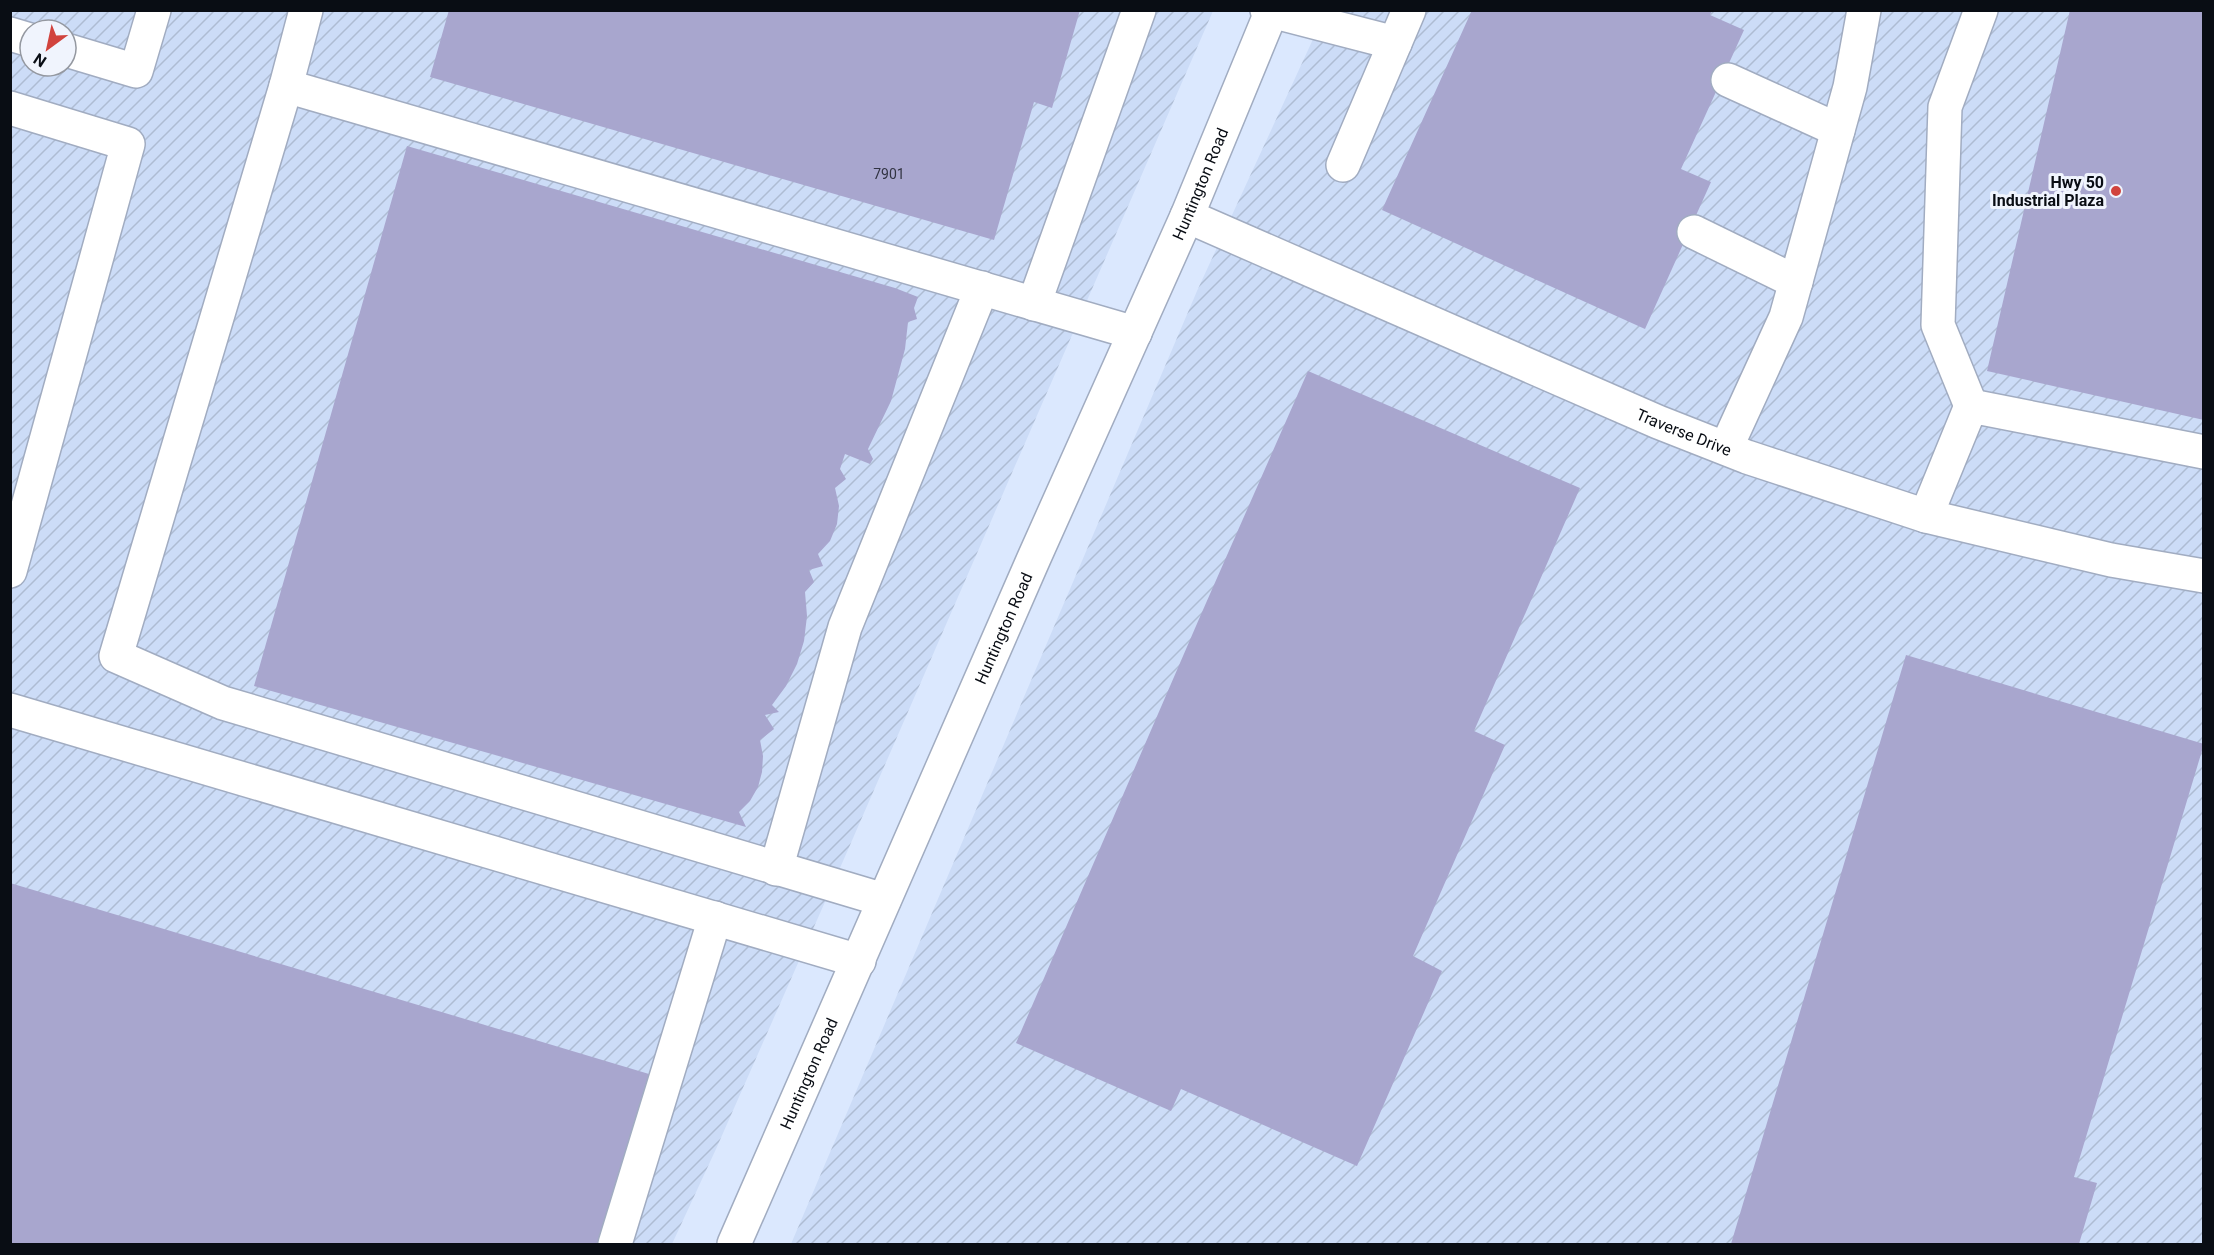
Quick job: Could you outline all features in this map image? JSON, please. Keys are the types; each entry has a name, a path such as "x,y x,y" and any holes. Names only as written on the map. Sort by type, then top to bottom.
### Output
{"street":[{"path":"78,53 136,70 154,10"},
{"path":"306,10 286,86 116,656 223,703 884,900"},
{"path":"1034,304 1139,10"},
{"path":"1343,165 1409,10"},
{"path":"1726,448 1786,317 1850,87 1864,10"},
{"path":"1926,516 1971,406 1938,325 1945,108 1981,10"},
{"path":"1270,11 1395,43"},
{"name":"Huntington Road","path":"734,1245 1029,568 1187,216 1270,11"},
{"path":"1728,80 1838,130"},
{"path":"286,86 1135,333"},
{"path":"10,108 128,144 10,571"},
{"name":"Traverse Drive","path":"1187,216 1647,417 1726,448 1926,516 2111,560 2204,576"},
{"path":"1695,232 1796,282"},
{"path":"776,869 845,627 982,288"},
{"path":"1971,406 2204,452"},
{"path":"10,710 859,961"},
{"path":"615,1245 714,918"}],"shaded area":[{"path":"10,11 1213,11 847,852 672,1244 11,1244"},
{"path":"1326,11 2203,11 2203,1244 791,1244 1197,291"}],"building":[{"path":"449,10 1080,10 1052,108 1034,102 994,240 430,77"},
{"path":"1472,10 1712,10 1710,15 1744,30 1681,169 1711,182 1645,329 1382,210"},
{"name":"Hwy 50 Industrial Plaza","path":"2070,10 2204,10 2204,420 1987,371"},
{"path":"407,146 895,288 918,297 914,308 917,319 908,322 905,349 891,401 868,449 873,459 870,464 845,454 840,469 846,479 835,488 839,506 837,524 830,541 818,554 823,566 809,570 814,582 805,592 807,616 804,641 797,664 786,686 772,705 779,712 765,715 774,729 760,740 763,756 758,787 750,801 739,812 746,827 254,686"},
{"path":"1308,371 1580,488 1474,731 1505,745 1413,956 1442,971 1357,1166 1181,1089 1171,1111 1016,1043"},
{"path":"1906,655 2204,744 2074,1177 2097,1183 2079,1244 1731,1244"},
{"path":"10,883 649,1074 598,1244 10,1244"}],"place":[{"name":"Hwy 50 Industrial Plaza","path":"2116,191"}]}
